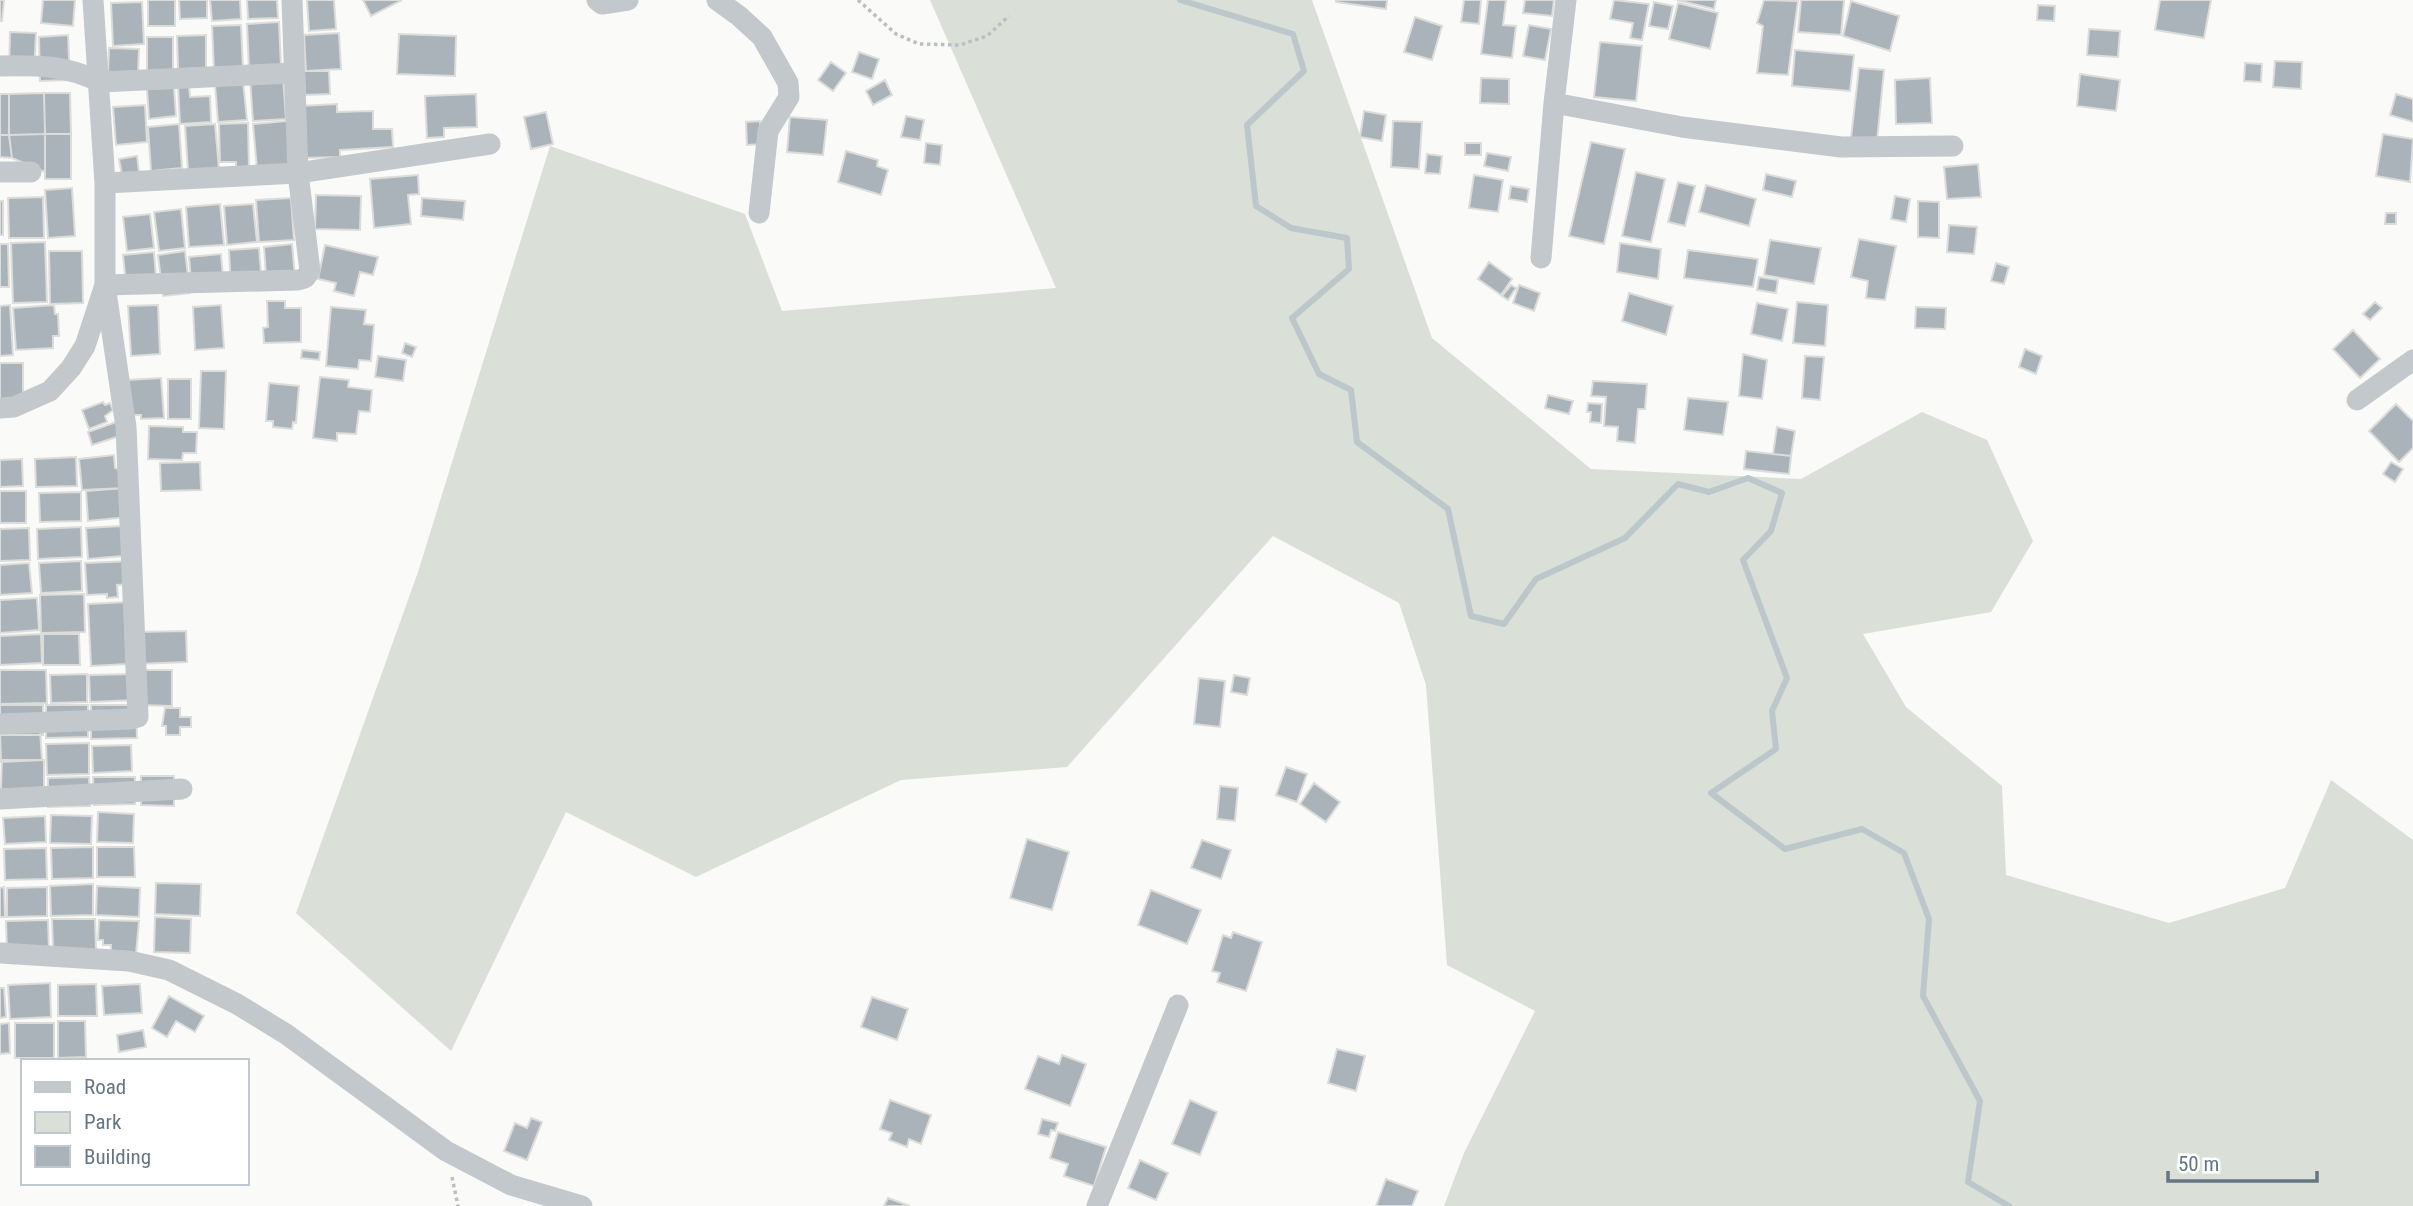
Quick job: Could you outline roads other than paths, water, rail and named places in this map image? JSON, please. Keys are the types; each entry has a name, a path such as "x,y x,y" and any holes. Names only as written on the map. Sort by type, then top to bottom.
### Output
{"street":[{"path":"0,724 138,717 126,427 104,285 105,183 93,0"},
{"path":"104,285 298,280 305,278 310,271 298,173 292,0"},
{"path":"597,0 602,4 628,0"},
{"path":"717,0 762,37 788,83 789,97 768,131 759,213"},
{"path":"1541,258 1566,0"},
{"path":"0,66 47,66 78,71 100,82 295,73"},
{"path":"1554,103 1682,127 1841,147 1953,146"},
{"path":"105,183 298,173 490,144"},
{"path":"0,172 31,172"},
{"path":"0,408 14,407 50,391 71,368 85,346 104,285"},
{"path":"2357,400 2413,360"},
{"path":"0,799 182,789"},
{"path":"0,953 129,961 169,971 237,1004 286,1034 446,1151 511,1185 582,1206"},
{"path":"1097,1206 1178,1005"}],"waterway":[{"path":"1180,0 1293,34 1304,71 1247,125 1256,206 1291,228 1347,238 1349,269 1292,318 1319,374 1351,390 1357,442 1448,509 1471,616 1504,624 1536,579 1625,538 1678,484 1709,492 1748,478 1782,493 1771,531 1743,560 1787,678 1772,711 1776,749 1711,793 1785,849 1862,829 1904,853 1929,919 1923,996 1980,1101 1968,1182 2009,1206"}]}
